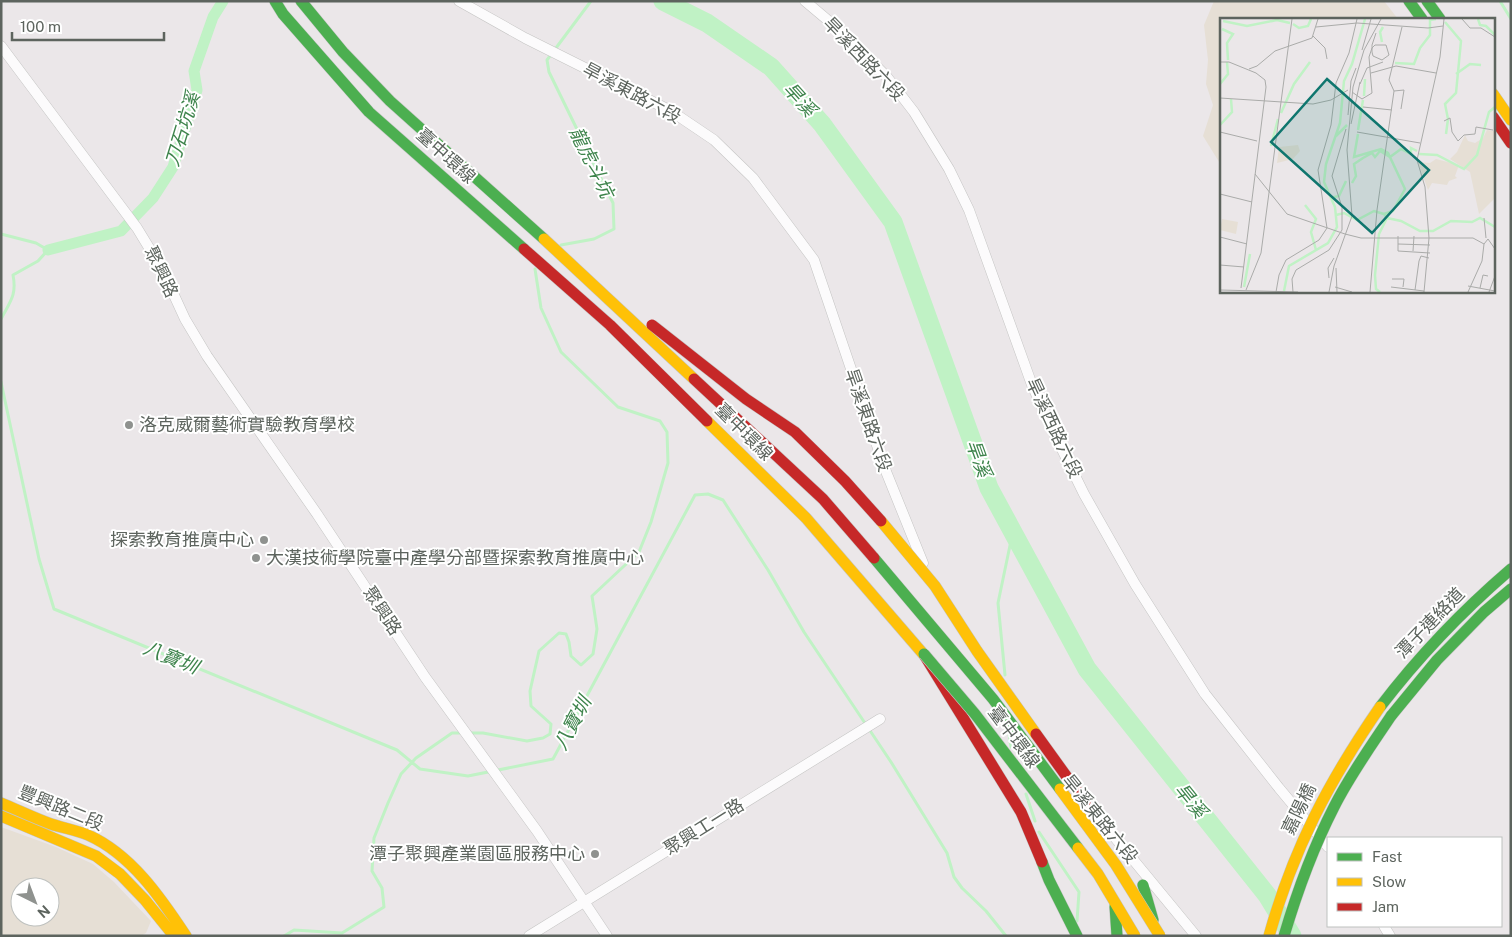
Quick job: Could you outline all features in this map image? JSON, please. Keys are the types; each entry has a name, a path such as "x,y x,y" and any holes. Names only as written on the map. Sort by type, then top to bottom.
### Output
{"main road":[{"name":"臺中環線","path":"275,1 283,14 369,112 610,325 806,518 975,714 1098,874 1136,936"},
{"name":"臺中環線","path":"300,1 343,52 390,101 544,239 823,499 993,699 1116,865 1159,936"},
{"path":"1409,1 1421,18"},
{"path":"1427,1 1439,18"},
{"path":"1494,95 1511,120"},
{"path":"1494,118 1511,143"},
{"path":"544,239 746,399 795,432 845,481 894,536 935,586 977,651 1136,872 1143,885 1159,936"},
{"name":"潭子連絡道","path":"1380,707 1398,682 1434,642 1473,602 1511,569"},
{"name":"潭子連絡道","path":"1391,716 1436,660 1484,612 1511,589"},
{"path":"924,654 1021,812 1049,880 1076,936"},
{"name":"嘉陽橋","path":"1268,936 1291,867 1327,789 1380,707"},
{"name":"嘉陽橋","path":"1284,936 1300,883 1334,807 1358,765 1391,716"},
{"path":"1058,766 1108,885 1116,909 1118,936"},
{"name":"豐興路二段","path":"1,803 57,826 88,835 105,844 135,870 170,910 186,936"},
{"name":"豐興路二段","path":"1,816 96,856 120,874 145,900 174,936"}],"street":[{"name":"旱溪東路六段","path":"459,1 525,38 671,112 714,140 753,178 814,260 885,469 925,568 958,627 1020,722 1196,936"},
{"name":"旱溪西路六段","path":"805,1 843,33 887,77 924,128 949,169 969,210 1032,385 1084,494 1135,584 1205,694 1327,846"},
{"name":"聚興路","path":"1,46 151,248 185,319 207,356 322,521 425,677 510,793 606,936"},
{"name":"聚興工一路","path":"529,936 880,719"}],"shaded area":[{"path":"1214,1 1384,1 1397,18 1220,18 1220,163 1203,136 1213,105 1206,84 1208,60 1204,25"},
{"path":"1,827 56,847 93,864 114,882 151,921 146,933 141,936 1,936"}],"waterway":[{"name":"刀石坑溪","path":"48,250 121,231 153,198 173,167 197,90 194,71 213,17 223,1"},
{"name":"龍虎斗坑","path":"561,245 594,239 614,229 613,203 549,72 547,60 591,1"},
{"name":"旱溪","path":"663,1 707,23 771,67 822,124 893,222 989,488 1087,669 1267,895 1292,936"},
{"path":"1500,1 1511,19"},
{"name":"八寶圳","path":"1,234 36,243 48,250 38,261 13,275 13,293 1,319"},
{"name":"龍虎斗坑","path":"468,733 483,733 527,741 543,738 550,734 551,724 531,706 530,691 539,651 559,633 566,634 571,656 581,665 593,654 597,629 592,596 639,552 651,522 668,463 667,432 660,421 618,407 561,352 541,308 535,269"},
{"name":"八寶圳","path":"1,382 39,559 54,609 397,750 420,769 468,776 553,759 695,495 708,494 723,500 768,570 804,632 891,762 947,853 954,877 962,888 986,911 1006,936"},
{"path":"1005,675 998,603 1013,531"},
{"name":"龍虎斗坑","path":"284,936 294,930 342,933 384,907 382,888 372,871 374,838 388,803 401,774 416,758 452,733 462,733"},
{"path":"1009,734 1011,747"},
{"path":"1026,794 1035,821"},
{"path":"1039,832 1079,892 1077,921"}],"traffic: fast":[{"path":"275,1 283,14 369,112 524,249"},
{"path":"301,1 343,52 390,101 544,239"},
{"path":"1409,1 1421,18"},
{"path":"1427,1 1439,18"},
{"path":"874,558 993,699 1060,789"},
{"path":"1380,707 1442,635 1475,601 1511,569"},
{"path":"1391,716 1437,660 1484,612 1511,589"},
{"path":"924,654 975,714 1078,848"},
{"path":"1284,936 1306,870 1326,823 1340,795 1391,716"},
{"path":"1042,862 1077,936"},
{"path":"1143,885 1153,920"},
{"path":"1115,906 1117,936"}],"traffic: slow":[{"path":"1494,95 1511,120"},
{"path":"544,239 694,379"},
{"path":"707,421 806,518 925,656"},
{"path":"881,521 935,586 977,651 1036,734"},
{"path":"1269,936 1289,874 1314,817 1345,762 1380,707"},
{"path":"1060,789 1116,865 1160,936"},
{"path":"1,803 51,824 88,835 118,853 144,878 186,936"},
{"path":"1,816 96,856 120,874 145,900 174,936"},
{"path":"1078,848 1098,874 1135,936"}],"traffic: jam":[{"path":"1494,118 1511,143"},
{"path":"524,249 610,325 707,421"},
{"path":"652,325 746,399 795,432 845,481 881,521"},
{"path":"694,379 823,499 874,558"},
{"path":"925,656 1021,812 1042,862"},
{"path":"1036,734 1085,802"}],"place":[{"name":"洛克威爾藝術實驗教育學校","path":"129,425"},
{"name":"探索教育推廣中心","path":"264,540"},
{"name":"大漢技術學院臺中產學分部暨探索教育推廣中心","path":"256,558"},
{"name":"潭子聚興產業園區服務中心","path":"595,854"}]}
